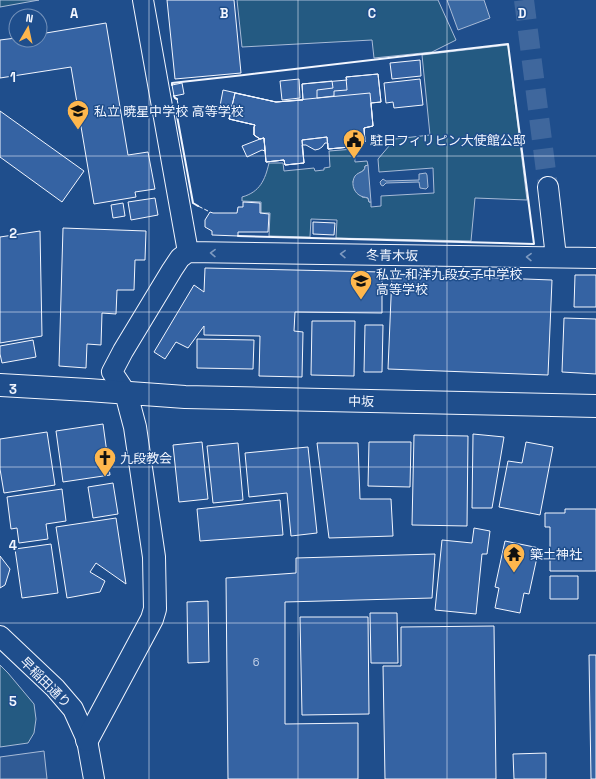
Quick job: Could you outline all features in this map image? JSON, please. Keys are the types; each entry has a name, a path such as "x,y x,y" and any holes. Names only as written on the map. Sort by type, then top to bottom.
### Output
{"street":[{"path":"88,740 152,619 154,609 154,557 135,427 126,393 112,372 172,270 180,258 188,252 143,0"},
{"path":"548,187 556,258"},
{"name":"冬青木坂","path":"188,252 596,258"},
{"name":"中坂","path":"0,385 185,397 596,406"},
{"name":"早稲田通り","path":"0,636 73,708 88,740 94,779"}],"shaded area":[{"path":"0,0 39,0 0,7"},
{"path":"237,0 438,0 456,40 432,52 374,58 372,40 242,47"},
{"path":"447,0 484,0 490,18 458,30"},
{"path":"508,45 527,200 475,198 471,241 336,238 337,220 311,219 310,237 269,236 270,213 261,213 261,202 242,201 242,197 253,192 261,184 266,175 269,163 283,163 284,171 314,168 315,171 324,170 324,168 330,167 329,151 354,149 355,162 367,161 368,165 365,166 364,170 354,178 353,182 362,197 368,198 369,202 371,202 371,207 381,206 381,196 434,193 433,168 379,172 378,159 395,139 430,135 422,55"},
{"path":"368,165 371,202 369,202 368,198 357,193 353,184 355,176 363,171 365,166"},
{"path":"426,173 428,187 426,189 420,188 419,182 386,183 383,186 380,182 383,179 386,181 419,180 419,174"},
{"path":"0,665 34,704 36,719 34,733 28,743 0,747"},
{"path":"44,751 47,779 0,779 0,757"}],"building":[{"path":"167,0 234,0 241,73 175,79"},
{"path":"106,23 128,155 148,152 155,189 135,192 136,197 94,204 71,67 0,78 0,40 8,39 8,48 48,48 48,33"},
{"path":"420,60 421,76 392,79 390,63"},
{"path":"378,74 381,102 371,103 373,126 364,128 365,142 350,143 350,147 328,149 328,143 325,143 322,147 315,150 306,145 302,145 304,163 285,165 284,160 266,162 264,138 260,139 254,135 255,125 229,119 232,109 220,106 223,90 276,102 303,100 302,84 347,80 346,77"},
{"path":"378,74 381,102 371,103 373,126 364,128 365,142 350,143 350,147 328,149 327,137 302,140 304,163 285,165 284,160 266,162 264,138 260,139 254,135 255,125 229,119 235,93 276,102 303,100 302,84 332,81 333,88 317,90 317,98 334,96 334,91 347,90 346,77"},
{"path":"299,79 300,98 282,100 280,81"},
{"path":"420,79 423,105 394,108 393,102 386,103 384,83"},
{"path":"182,83 184,94 174,96 172,85"},
{"path":"235,93 276,102 370,93 373,126 364,128 365,142 350,143 350,147 328,149 327,137 302,140 304,163 285,165 284,160 266,162 264,138 260,139 254,135 255,125 229,119"},
{"path":"0,111 84,171 62,202 0,157"},
{"path":"264,138 265,151 262,150 247,157 242,146"},
{"path":"155,198 158,215 131,220 128,202"},
{"path":"243,202 260,203 260,213 269,214 268,232 238,232 238,236 212,235 212,231 205,227 205,220 210,212 237,213 238,207 243,207"},
{"path":"123,203 125,216 113,218 111,205"},
{"path":"313,222 335,223 334,235 313,234"},
{"path":"63,228 146,231 145,260 135,260 134,290 117,290 116,314 102,313 101,345 87,344 86,368 59,366"},
{"path":"40,231 42,336 0,343 0,237"},
{"path":"205,268 382,272 382,313 295,312 294,331 303,332 302,377 259,376 260,336 204,335 204,326 188,348 176,342 165,359 154,352 194,285 204,292"},
{"path":"392,274 552,280 548,375 388,369"},
{"path":"575,275 596,275 596,307 574,307"},
{"path":"564,318 596,319 596,374 562,372"},
{"path":"312,321 355,321 354,376 311,375"},
{"path":"365,325 383,325 382,372 364,372"},
{"path":"197,339 254,340 253,369 197,368"},
{"path":"33,340 36,357 2,363 0,346"},
{"path":"103,424 110,475 63,482 56,431"},
{"path":"47,432 55,485 4,493 0,469 0,439"},
{"path":"473,434 504,437 492,508 472,508"},
{"path":"414,435 468,436 467,526 412,525"},
{"path":"202,442 208,499 179,502 173,445"},
{"path":"369,442 411,442 410,487 368,486"},
{"path":"526,442 553,447 540,515 499,507 508,461 522,463"},
{"path":"238,443 243,500 213,503 207,446"},
{"path":"317,443 358,443 360,499 391,499 393,536 329,538"},
{"path":"308,447 317,533 291,536 287,493 249,497 245,453"},
{"path":"113,483 118,514 93,518 88,487"},
{"path":"62,489 66,521 46,524 48,539 19,543 17,528 11,529 7,497"},
{"path":"280,500 283,535 200,541 197,509"},
{"path":"565,509 596,509 596,571 550,571 550,527 545,527 545,513 565,513"},
{"path":"116,518 126,584 96,563 90,572 105,581 100,592 67,598 56,527"},
{"path":"474,528 490,531 487,554 482,554 476,614 435,610 442,540 472,543"},
{"name":"築土神社","path":"505,541 539,548 529,594 524,593 520,613 495,608 499,588 495,587"},
{"path":"51,544 58,593 22,598 15,549"},
{"path":"435,554 432,598 285,602 285,724 358,723 358,779 228,779 226,578 296,573 296,558"},
{"path":"0,556 10,569 5,585 0,588"},
{"path":"550,576 578,576 578,599 550,599"},
{"path":"208,601 209,662 188,663 187,602"},
{"path":"370,613 397,613 398,663 371,663"},
{"path":"300,617 368,617 369,714 302,715"},
{"path":"494,626 496,779 385,779 383,666 401,666 401,627"},
{"path":"589,655 596,655 596,779 591,779"},
{"path":"546,753 546,779 514,779 513,754"}],"tunnel":[{"path":"524,0 548,187"}],"fence":[{"path":"177,99 180,114"},
{"path":"198,206 208,211"}],"wall":[{"path":"172,85 172,83 508,44 534,244 238,236"},
{"path":"174,96 177,99"},
{"path":"180,114 177,116 193,203 198,206"}],"place":[{"name":"私立 暁星中学校 高等学校","path":"78,130"},
{"name":"駐日フィリピン大使館公邸","path":"354,160"},
{"name":"私立 和洋九段女子中学校 高等学校","path":"361,300"},
{"name":"九段教会","path":"105,478"},
{"name":"築土神社","path":"514,574"}]}
